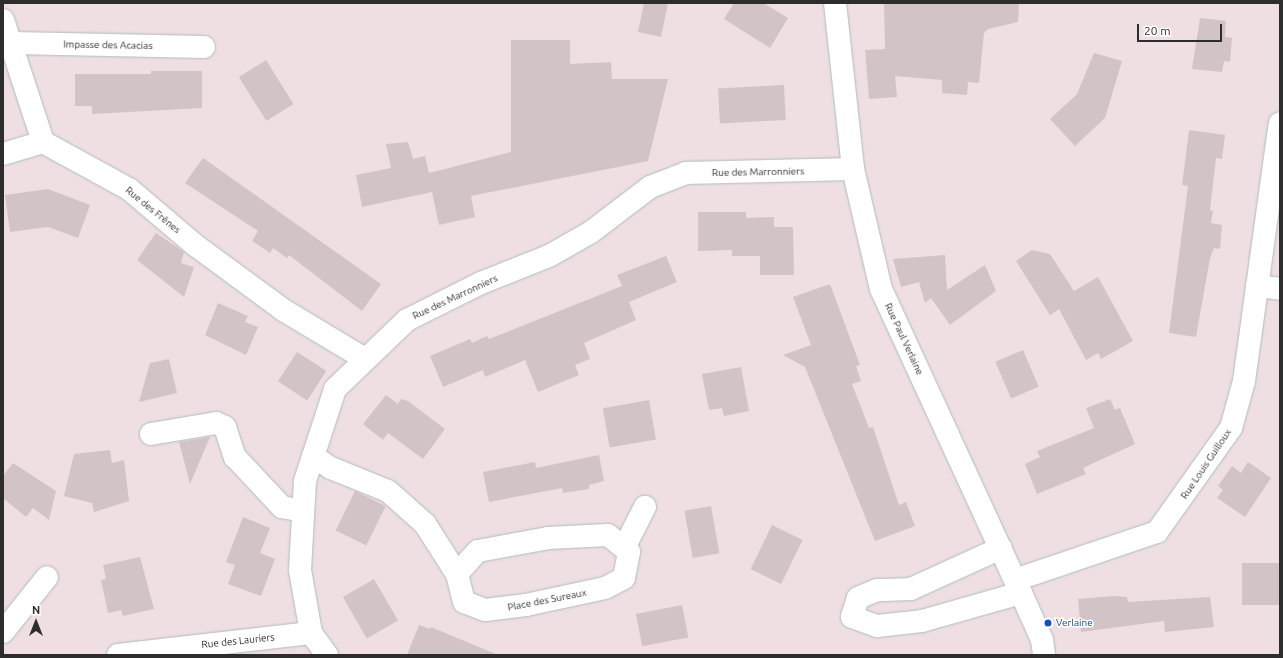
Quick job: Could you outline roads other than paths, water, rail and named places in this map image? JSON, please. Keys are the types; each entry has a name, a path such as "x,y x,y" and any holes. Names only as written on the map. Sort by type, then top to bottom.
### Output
{"street":[{"name":"Rue Paul Verlaine","path":"835,3 853,169 882,289 1042,640 1044,655"},
{"path":"3,20 12,43 43,142 3,154"},
{"name":"Impasse des Acacias","path":"12,43 204,47"},
{"name":"Rue Louis Guilloux","path":"1001,548 911,589 877,590 858,598 852,617 877,626 922,621 1018,587 1157,532 1231,428 1244,381 1280,123"},
{"name":"Rue des Frênes","path":"43,142 129,189 195,245 284,310 365,359"},
{"name":"Rue des Marronniers","path":"326,655 310,633 300,570 305,481 335,389 407,320 481,283 549,256 591,232 650,187 686,173 853,169"},
{"path":"1257,286 1280,289"},
{"path":"152,434 216,423 225,427 235,458 282,507 303,511"},
{"name":"Place des Sureaux","path":"313,456 388,491 425,524 457,574 464,602 485,610 526,605 605,588 624,578 630,552 625,546"},
{"path":"457,574 478,551 548,538 608,535 625,546 645,507"},
{"path":"3,632 47,577"},
{"name":"Rue des Lauriers","path":"118,655 310,633"}],"place":[{"name":"Verlaine","path":"1048,623"}]}
